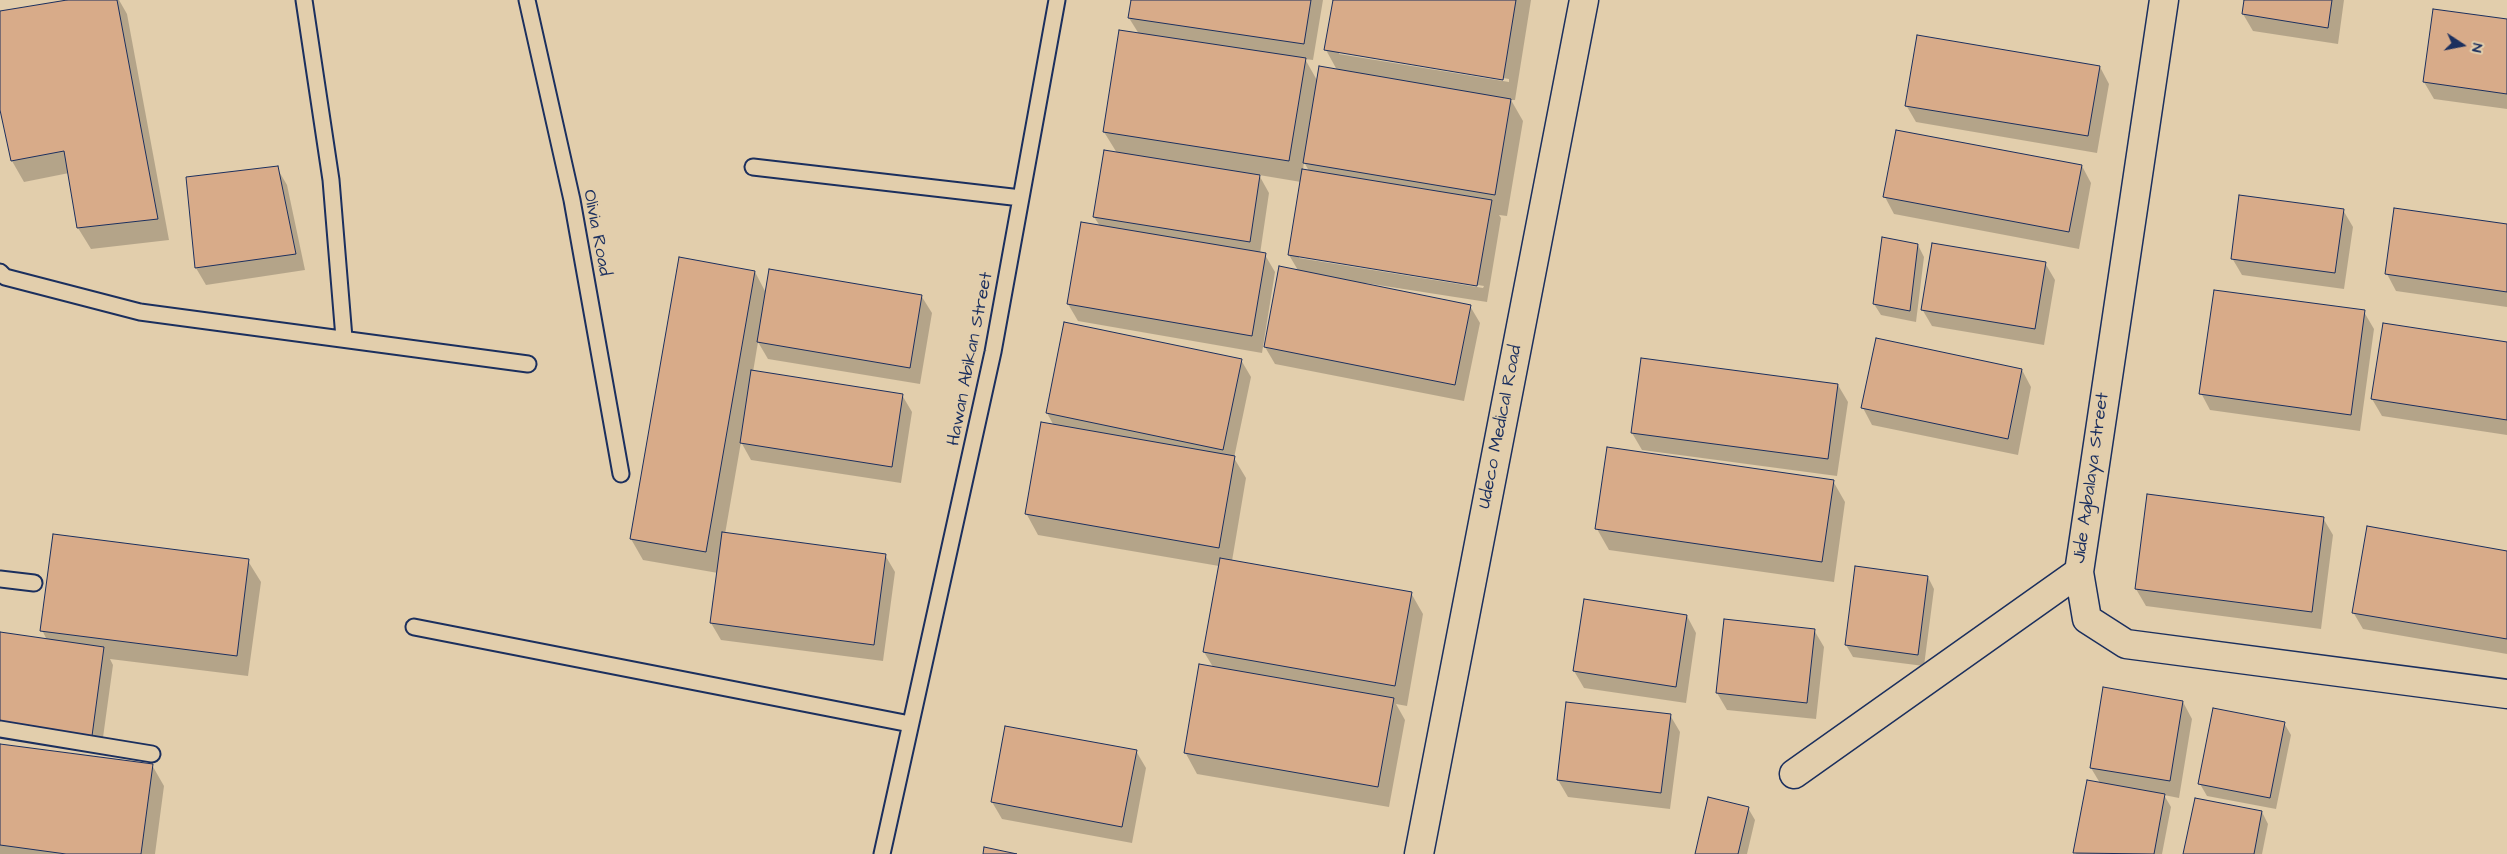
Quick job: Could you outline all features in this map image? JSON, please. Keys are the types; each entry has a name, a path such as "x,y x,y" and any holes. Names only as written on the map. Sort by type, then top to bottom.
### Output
{"street":[{"name":"Udeco Medical Road","path":"1419,854 1584,0"},
{"name":"Jide Agbalaya Street","path":"2164,0 2079,572 2087,619 2126,644 2507,694"},
{"path":"1794,774 2079,572"}],"lane":[{"path":"304,0 331,180 344,338"},
{"name":"Olivia Road","path":"527,0 572,200 621,474"},
{"name":"Hawan Abikan Street","path":"910,724 993,352 1057,0"},
{"path":"754,167 1021,198"},
{"path":"0,272 5,277 140,312 528,364"},
{"path":"0,579 34,583"},
{"path":"414,627 910,724 882,854"},
{"path":"0,729 152,754"}],"building":[{"path":"67,0 117,0 158,219 77,228 64,151 11,161 0,110 0,11"},
{"path":"1131,0 1311,0 1304,44 1128,18"},
{"path":"1333,0 1516,0 1503,80 1324,50"},
{"path":"2244,0 2332,0 2328,28 2242,14"},
{"path":"2433,9 2507,19 2507,94 2423,82"},
{"path":"1119,30 1306,58 1289,161 1103,132"},
{"path":"1917,35 2100,66 2088,136 1905,106"},
{"path":"1319,66 1511,99 1495,195 1303,163"},
{"path":"1896,130 2082,165 2069,232 1883,197"},
{"path":"1104,150 1260,175 1250,242 1093,217"},
{"path":"278,166 296,254 195,268 186,177"},
{"path":"1302,169 1492,200 1477,286 1288,255"},
{"path":"2239,195 2344,209 2335,273 2231,259"},
{"path":"2394,208 2507,224 2507,292 2385,274"},
{"path":"1081,222 1266,253 1252,336 1067,304"},
{"path":"1882,237 1918,244 1910,311 1873,304"},
{"path":"1932,243 2046,262 2035,329 1921,310"},
{"path":"679,257 755,271 706,552 630,539"},
{"path":"1279,266 1471,305 1455,385 1264,347"},
{"path":"769,269 922,295 910,368 757,342"},
{"path":"2214,290 2365,310 2351,415 2199,394"},
{"path":"1064,322 1242,359 1223,450 1046,413"},
{"path":"2383,323 2507,342 2507,420 2371,399"},
{"path":"1876,338 2022,369 2008,439 1861,408"},
{"path":"1641,358 1838,384 1828,459 1631,433"},
{"path":"751,370 903,394 892,467 740,443"},
{"path":"1041,422 1235,456 1219,548 1025,514"},
{"path":"1607,447 1834,480 1822,562 1595,529"},
{"path":"2147,494 2324,517 2312,612 2135,589"},
{"path":"2367,526 2507,551 2507,639 2352,613"},
{"path":"722,532 886,554 874,645 710,623"},
{"path":"53,534 249,559 237,656 40,631"},
{"path":"1220,558 1412,592 1395,686 1203,652"},
{"path":"1855,566 1928,576 1918,655 1845,645"},
{"path":"1584,599 1687,615 1676,687 1573,671"},
{"path":"1724,619 1815,629 1807,703 1716,693"},
{"path":"0,632 104,647 92,736 0,722"},
{"path":"1199,664 1394,698 1378,787 1184,753"},
{"path":"2103,687 2183,701 2170,781 2090,768"},
{"path":"1566,702 1671,714 1661,793 1557,780"},
{"path":"2213,708 2285,722 2270,798 2198,784"},
{"path":"1005,726 1137,750 1122,827 991,802"},
{"path":"0,744 153,764 141,854 66,854 0,845"},
{"path":"2087,780 2165,794 2154,854 2073,853"},
{"path":"1708,797 1749,807 1738,854 1695,854"},
{"path":"2195,798 2262,811 2254,854 2183,854"},
{"path":"984,847 1017,854 983,854"}]}
